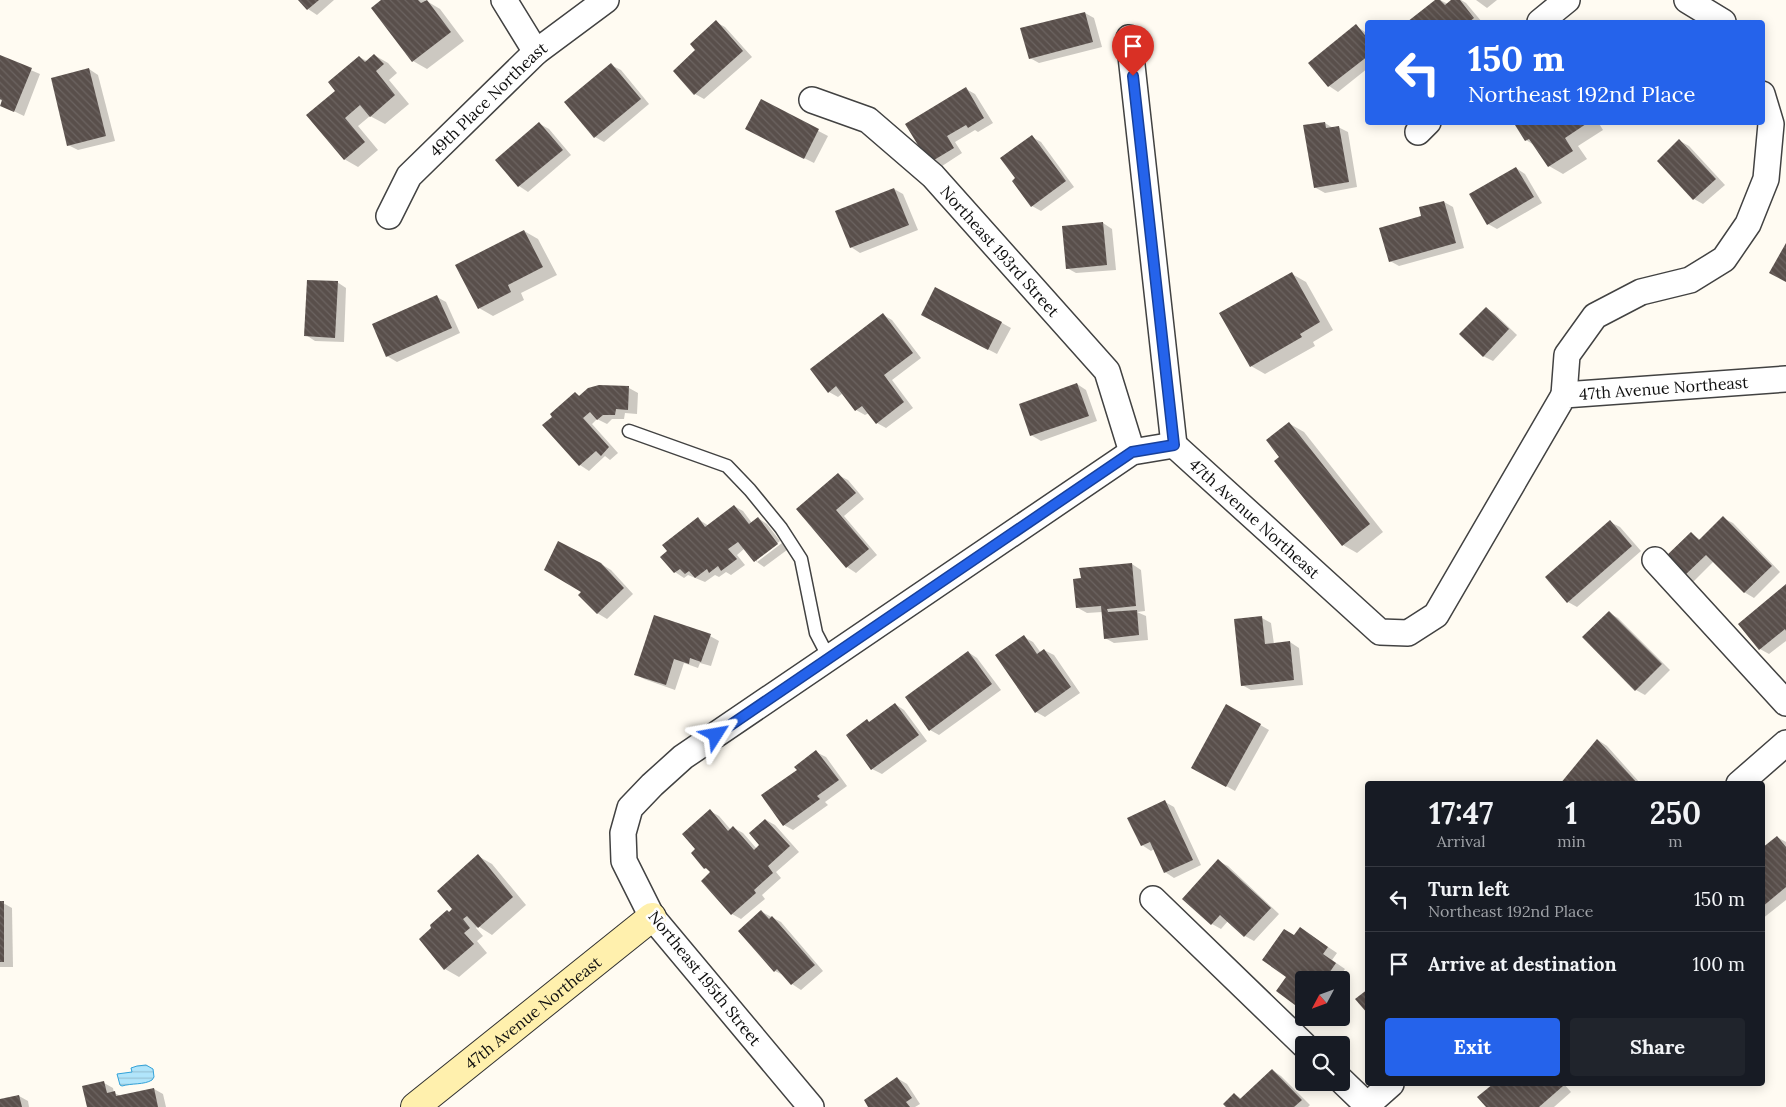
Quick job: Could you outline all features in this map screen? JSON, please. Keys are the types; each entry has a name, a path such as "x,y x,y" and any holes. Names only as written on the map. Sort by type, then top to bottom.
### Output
{"street":[{"path":"504,0 536,52"},
{"name":"49th Place Northeast","path":"389,216 410,176 536,52 606,0"},
{"path":"1542,20 1567,0"},
{"path":"1688,0 1720,20"},
{"path":"829,658 1132,452 1174,445 1129,38"},
{"name":"Northeast 193rd Street","path":"812,100 868,120 933,176 1107,371 1132,452"},
{"path":"1564,395 1567,354 1595,316 1641,292 1690,280 1724,259 1748,224 1766,179 1771,124 1765,104"},
{"name":"47th Avenue Northeast","path":"1174,445 1380,632 1408,633 1436,615 1564,395 1786,379"},
{"path":"1655,560 1786,703"},
{"name":"Northeast 195th Street","path":"811,1107 652,917 624,861 623,833 630,808 683,757 829,658"},
{"path":"1742,781 1786,743"},
{"path":"1153,900 1295,1036"},
{"name":"47th Avenue Northeast","path":"415,1107 652,917"},
{"path":"1350,1089 1366,1106 1389,1086"}],"lane":[{"path":"629,431 727,466 750,490 781,528 800,559 816,634 829,658"}],"water":[{"path":"146,1065 153,1069 154,1077 152,1080 149,1082 120,1085 117,1074 132,1072 131,1068"}],"building":[{"path":"298,0 319,0 307,10"},
{"path":"381,0 418,0 421,3 427,0 451,32 412,62 371,8"},
{"path":"1435,0 1440,0 1445,5 1451,0 1460,0 1474,18 1472,20 1410,20"},
{"path":"1085,12 1093,42 1029,59 1020,28"},
{"path":"716,20 743,51 694,95 673,71 695,50 690,44"},
{"path":"1356,24 1365,35 1365,58 1328,87 1308,63"},
{"path":"374,54 384,64 376,71 395,95 370,117 360,105 345,118 365,142 344,160 306,115 335,91 328,82 359,56 365,62"},
{"path":"0,55 32,68 14,112 0,106 2,100 0,99"},
{"path":"611,63 641,99 594,138 564,102"},
{"path":"89,68 106,136 67,146 51,78"},
{"path":"966,87 984,118 968,128 966,125 947,136 954,148 929,163 905,124"},
{"path":"761,99 819,129 804,159 745,129"},
{"path":"539,122 563,150 518,187 495,160"},
{"path":"1325,122 1326,128 1339,126 1349,182 1314,188 1303,125"},
{"path":"1515,125 1584,125 1565,138 1573,151 1548,167 1529,139 1525,141"},
{"path":"1032,135 1066,181 1031,207 1012,181 1015,178 1000,158"},
{"path":"1679,139 1716,179 1693,200 1657,161"},
{"path":"1516,167 1534,197 1487,225 1469,194"},
{"path":"894,188 909,225 850,248 835,211"},
{"path":"1444,201 1456,243 1389,262 1379,228 1421,216 1419,207"},
{"path":"1103,222 1107,265 1066,269 1062,226"},
{"path":"524,230 543,267 508,285 511,292 478,309 455,265"},
{"path":"1786,243 1786,282 1769,273"},
{"path":"1292,272 1320,322 1300,334 1302,337 1250,367 1219,313"},
{"path":"307,280 338,281 335,338 304,336"},
{"path":"935,287 1002,322 988,350 921,315"},
{"path":"437,295 452,328 386,357 372,324"},
{"path":"1486,307 1509,329 1483,357 1459,334"},
{"path":"883,313 913,353 884,375 904,402 876,424 862,406 855,411 836,386 828,393 810,369"},
{"path":"1077,383 1089,416 1030,436 1019,404"},
{"path":"599,385 629,386 628,410 616,409 615,415 603,415 597,420 590,412 583,418 609,447 601,456 596,451 579,466 542,425 552,417 550,414 575,392 579,396 588,388"},
{"path":"1289,422 1370,524 1342,546 1274,461 1279,457 1266,440"},
{"path":"838,473 856,493 836,510 869,549 846,568 796,509"},
{"path":"734,505 749,524 758,517 778,544 754,562 738,542 728,549 737,559 721,571 718,566 709,573 707,569 695,578 689,571 685,574 680,569 674,573 660,557 667,551 662,545 698,517 705,527"},
{"path":"1723,516 1772,566 1744,593 1706,555 1683,577 1664,558 1691,532 1699,540"},
{"path":"1610,520 1632,546 1567,603 1545,577"},
{"path":"558,541 601,563 624,588 597,614 578,595 581,592 544,570"},
{"path":"1132,563 1136,606 1107,609 1108,612 1137,610 1139,635 1104,639 1101,606 1076,608 1073,579 1081,578 1079,568"},
{"path":"1786,584 1786,631 1785,629 1759,650 1738,624"},
{"path":"1609,611 1662,664 1635,691 1582,637"},
{"path":"654,615 711,634 701,662 690,658 689,664 674,659 666,685 634,675"},
{"path":"1262,616 1265,644 1290,641 1294,680 1241,686 1234,619"},
{"path":"1024,635 1037,654 1044,649 1071,687 1035,713 995,655"},
{"path":"968,651 992,684 929,731 905,697"},
{"path":"895,703 919,735 871,770 846,735 867,719 869,722"},
{"path":"1226,704 1261,724 1226,787 1191,768"},
{"path":"1597,739 1635,781 1562,781"},
{"path":"816,750 839,780 817,796 820,799 783,826 761,795 797,770 794,767"},
{"path":"1165,800 1193,860 1164,873 1150,842 1141,846 1127,818"},
{"path":"710,809 728,831 733,826 754,850 759,845 749,833 765,819 790,846 768,866 773,873 754,890 756,893 731,915 701,881 710,872 706,868 704,869 691,853 695,849 682,834"},
{"path":"1777,836 1786,847 1786,887 1765,904 1765,846"},
{"path":"478,854 513,897 478,928 467,916 463,919 470,928 464,933 474,944 444,970 419,939 431,928 430,925 447,910 449,912 452,909 437,891"},
{"path":"1218,859 1271,908 1244,937 1220,915 1211,925 1182,899"},
{"path":"0,901 4,901 4,962 0,962"},
{"path":"761,910 769,919 772,916 815,965 791,985 777,969 774,972 738,931"},
{"path":"1300,927 1328,947 1323,954 1336,963 1330,971 1295,971 1295,1005 1276,991 1286,977 1262,960 1284,929 1294,935"},
{"path":"1365,991 1365,1011 1355,999"},
{"path":"1272,1069 1302,1100 1294,1107 1226,1107 1223,1104 1234,1093 1240,1099"},
{"path":"897,1077 912,1098 906,1102 910,1107 868,1107 864,1100"},
{"path":"104,1081 107,1093 115,1091 116,1096 154,1088 158,1107 87,1107 82,1086"},
{"path":"1491,1086 1563,1086 1539,1107 1486,1107 1477,1097"},
{"path":"19,1095 22,1107 0,1107 0,1099"}],"route":[{"path":"716,735 1132,452 1174,445 1133,76"}]}
